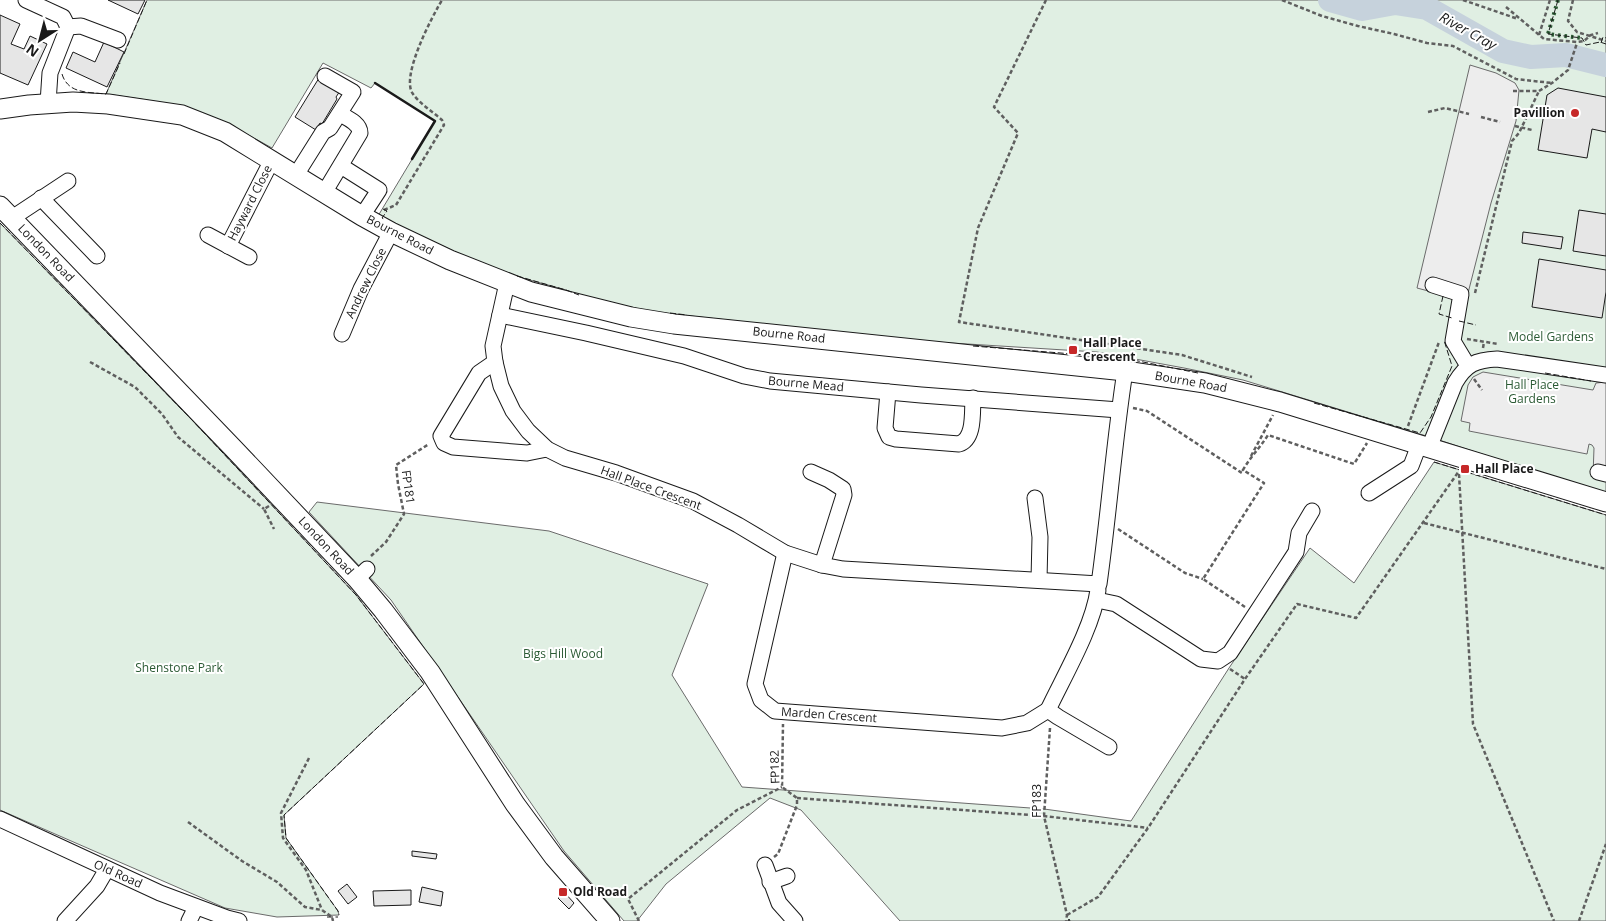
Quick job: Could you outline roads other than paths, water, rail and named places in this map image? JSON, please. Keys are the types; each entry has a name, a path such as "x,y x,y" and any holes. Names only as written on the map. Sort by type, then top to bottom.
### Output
{"main road":[{"name":"Bourne Road","path":"0,109 73,102 108,104 182,116 225,132 390,232 450,260 507,283 531,292 570,302 674,324 1125,371 1205,383 1280,402 1424,447 1461,466 1606,502"},
{"name":"London Road","path":"6,212 359,575 430,672 515,804 554,857 610,921"}],"street":[{"path":"26,0 63,17 68,27 50,73 48,103"},
{"path":"68,27 81,26 118,40"},
{"path":"296,176 323,132 330,128 353,92 325,76"},
{"path":"324,193 357,139 360,129 340,114"},
{"name":"Hayward Close","path":"228,246 272,160"},
{"path":"341,166 379,190 362,216"},
{"path":"6,212 41,198 68,181"},
{"path":"41,198 97,256"},
{"name":"Andrew Close","path":"342,334 361,289 390,232"},
{"name":"Hayward Close","path":"208,235 249,256"},
{"name":"Hall Place Crescent","path":"507,283 494,346 495,362 501,386 514,412 528,431 547,449 564,458 616,473 693,501 785,553 822,565 843,569 1100,584"},
{"path":"1433,285 1468,294 1453,342 1468,366"},
{"name":"Bourne Mead","path":"500,315 684,356 744,376 770,381 888,392 1119,407"},
{"path":"1369,493 1411,466 1424,447 1455,383 1468,366 1481,360 1497,359 1606,375"},
{"path":"495,362 479,373 441,436 444,443 453,447 527,453 547,449"},
{"path":"1109,747 1048,710 1083,636 1097,600 1108,522 1119,407 1125,371"},
{"path":"888,392 885,428 889,437 941,443 960,444 970,436 973,398"},
{"path":"812,472 843,489 844,494 822,565"},
{"path":"1035,498 1040,537 1039,580"},
{"path":"1097,600 1116,604 1201,659 1218,661 1230,653 1296,552 1299,532 1312,511"},
{"name":"Marden Crescent","path":"785,553 755,684 761,700 775,711 1002,728 1027,722 1048,710"},
{"name":"Old Road","path":"0,820 160,893 239,921"},
{"path":"765,865 779,903 795,921"},
{"path":"66,921 97,886 107,869"},
{"path":"770,882 787,876"},
{"path":"189,921 196,907"}],"waterway":[{"name":"River Cray","path":"1330,0 1362,9 1395,3 1427,8 1503,51 1531,57 1566,55 1606,65"}],"place":[{"name":"Pavillion","path":"1575,113"},
{"name":"Hall Place Crescent","path":"1073,350"},
{"name":"Hall Place","path":"1465,469"},
{"name":"Old Road","path":"563,892"}],"park label":[{"name":"Model Gardens","path":"1551,337"},
{"name":"Hall Place Gardens","path":"1532,392"},
{"name":"Bigs Hill Wood","path":"563,654"},
{"name":"Shenstone Park","path":"179,668"}]}
